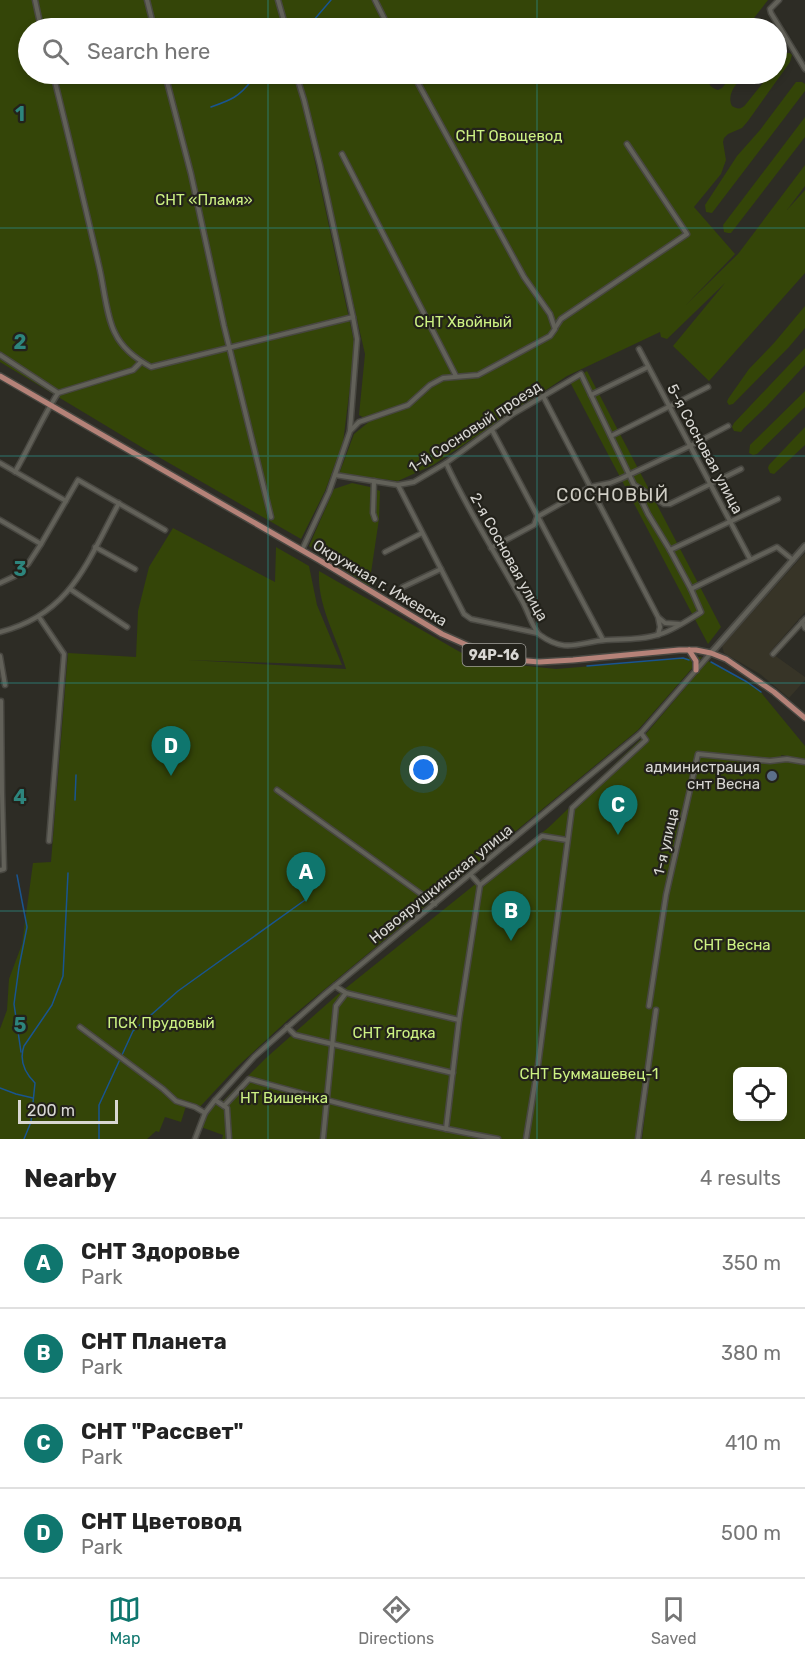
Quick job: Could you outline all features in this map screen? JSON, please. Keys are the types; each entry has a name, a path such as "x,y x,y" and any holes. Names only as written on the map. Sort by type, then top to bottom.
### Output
{"main road":[{"name":"Окружная г. Ижевска","path":"0,376 442,634 469,646 498,656 539,662 689,650 711,653 726,659 774,692 805,718"},
{"path":"689,650 696,661 696,670"}],"street":[{"path":"35,0 39,18"},
{"path":"147,0 152,18"},
{"path":"278,0 283,18"},
{"path":"375,0 384,18"},
{"path":"774,18 770,10 779,0"},
{"path":"787,41 805,69"},
{"path":"55,84 114,331 128,350 141,362 152,368 353,317"},
{"path":"168,84 191,174 271,517"},
{"path":"299,84 357,339 350,430 329,492 302,551"},
{"path":"418,84 524,277 550,314 555,328"},
{"path":"350,430 359,422 408,405 430,385 443,378 477,375 550,336 561,319 687,234 627,144"},
{"path":"342,154 456,376"},
{"name":"5-я Сосновая улица","path":"639,350 750,559"},
{"path":"0,355 58,393"},
{"path":"15,472 58,393 133,370 141,362"},
{"path":"492,430 603,640 635,639 658,635 700,612 691,589 648,514 591,395 648,367"},
{"name":"1-й Сосновый проезд","path":"399,485 414,482 446,463 513,414 581,374 591,395"},
{"path":"610,436 708,387"},
{"path":"543,396 658,617 660,627 658,635"},
{"path":"491,548 534,525 537,517 590,487 610,483 728,426"},
{"path":"0,463 66,501"},
{"name":"2-я Сосновая улица","path":"446,463 457,487 521,599 537,633 553,642 566,645 585,645 603,640"},
{"path":"635,485 667,505 741,469"},
{"path":"335,475 399,485 461,611 467,617 537,633"},
{"path":"0,583 22,571 41,544 78,480 165,530"},
{"path":"374,481 373,513 375,519"},
{"path":"670,550 778,499"},
{"path":"0,632 20,627 39,616 56,604 70,589 119,503"},
{"path":"0,520 41,544"},
{"path":"385,552 423,533"},
{"path":"711,653 805,546"},
{"path":"95,547 135,569"},
{"path":"691,589 777,547 793,560"},
{"path":"403,587 441,569"},
{"path":"70,589 127,627"},
{"path":"39,616 64,654 49,841"},
{"path":"658,617 665,623 681,624"},
{"path":"803,620 805,628"},
{"path":"773,654 803,620"},
{"name":"Новоярушкинская улица","path":"195,1139 205,1113 214,1100 254,1057 335,986 641,733 711,653"},
{"path":"0,656 5,685"},
{"path":"0,870 4,869 1,701"},
{"path":"526,1139 572,808 646,740 641,733"},
{"name":"1-я улица","path":"649,1006 666,895 698,754 805,762"},
{"path":"277,790 435,904"},
{"path":"446,1129 459,1020 480,885 542,836 567,840"},
{"path":"471,875 480,885"},
{"path":"335,986 346,993 459,1020"},
{"path":"323,1139 336,1006 346,993"},
{"path":"638,1139 656,1010"},
{"path":"80,1027 164,1089 176,1101 205,1113"},
{"path":"287,1027 296,1035 453,1073"},
{"path":"224,1106 249,1079 446,1129 498,1139"},
{"path":"214,1100 227,1108 229,1139"},
{"path":"459,1132 459,1139"}],"shaded area":[{"path":"805,553 805,612 770,652 805,677 805,680 789,698 760,674 724,653 722,646"}],"green space":[{"name":"СНТ «Пламя»","path":"0,0 768,0 754,18 18,18 18,84 298,84 355,346 343,443 325,491 301,539 0,362"},
{"name":"СНТ Хвойный","path":"787,53 792,55 787,66"},
{"path":"796,82 805,84 805,91 712,213 706,212 705,205 737,156"},
{"name":"СНТ Хвойный","path":"302,84 709,84 718,90 725,84 737,84 730,97 732,106 740,108 762,84 774,84 742,128 724,138 726,160 721,174 694,207 735,254 686,305 738,254 805,165 805,186 787,210 805,190 805,273 709,381 673,346 725,283 667,339 661,337 660,332 567,376 433,465 398,481 339,474 354,434 370,421 359,415 365,354"},
{"path":"805,117 805,137 731,233 724,232 723,225"},
{"path":"805,306 805,328 733,404 729,405 728,399 749,369"},
{"path":"805,348 805,365 741,432 734,431 732,427 734,423"},
{"path":"587,371 721,627 708,644 570,382"},
{"path":"805,391 805,407 757,454 749,453 750,445"},
{"path":"805,427 805,445 774,474 770,473 769,465"},
{"path":"352,483 380,491 379,519 369,586 309,546 334,489"},
{"name":"ПСК Прудовый","path":"173,528 275,582 276,547 309,566 317,605 342,665 188,660 346,669 324,609 319,571 467,656 488,662 556,669 702,657 638,730 290,1018 237,1067 197,1110 186,1106 181,1122 165,1117 159,1132 156,1131 147,1139 0,1139 0,1029 7,1010 9,979 22,944 33,863 51,862 68,653 136,657 138,611 149,567"},
{"path":"708,661 759,690 805,746 805,759 781,755 783,761 805,764 805,1139 642,1139 658,1010 656,1009 637,1139 222,1139 223,1135 201,1127 207,1113 215,1103 220,1104 266,1058 336,996 548,828 644,736"}],"waterway":[{"path":"316,18 331,0"},
{"path":"211,107 234,97 248,84"},
{"path":"587,666 683,658 689,660"},
{"path":"711,662 761,692"},
{"path":"75,800 76,775"},
{"path":"24,1139 31,1122 35,1083 28,1075 22,1056 24,1046 52,1005 63,976 68,873"},
{"path":"17,875 27,927 14,1004 21,1052"},
{"path":"99,1139 99,1105 133,1031 178,991 305,900"},
{"path":"0,1088 33,1098"}],"place":[{"name":"СНТ Цветовод","path":"171,776"},
{"name":"администрация снт Весна","path":"772,776"},
{"name":"СНТ \"Рассвет\"","path":"618,835"},
{"name":"СНТ Здоровье","path":"306,902"},
{"name":"СНТ Планета","path":"511,941"}],"district":[{"name":"СОСНОВЫЙ","path":"613,495"}],"park label":[{"name":"СНТ Овощевод","path":"509,136"},
{"name":"СНТ Весна","path":"732,945"},
{"name":"СНТ Ягодка","path":"394,1033"},
{"name":"СНТ Буммашевец-1","path":"589,1074"},
{"name":"НТ Вишенка","path":"284,1098"}]}
